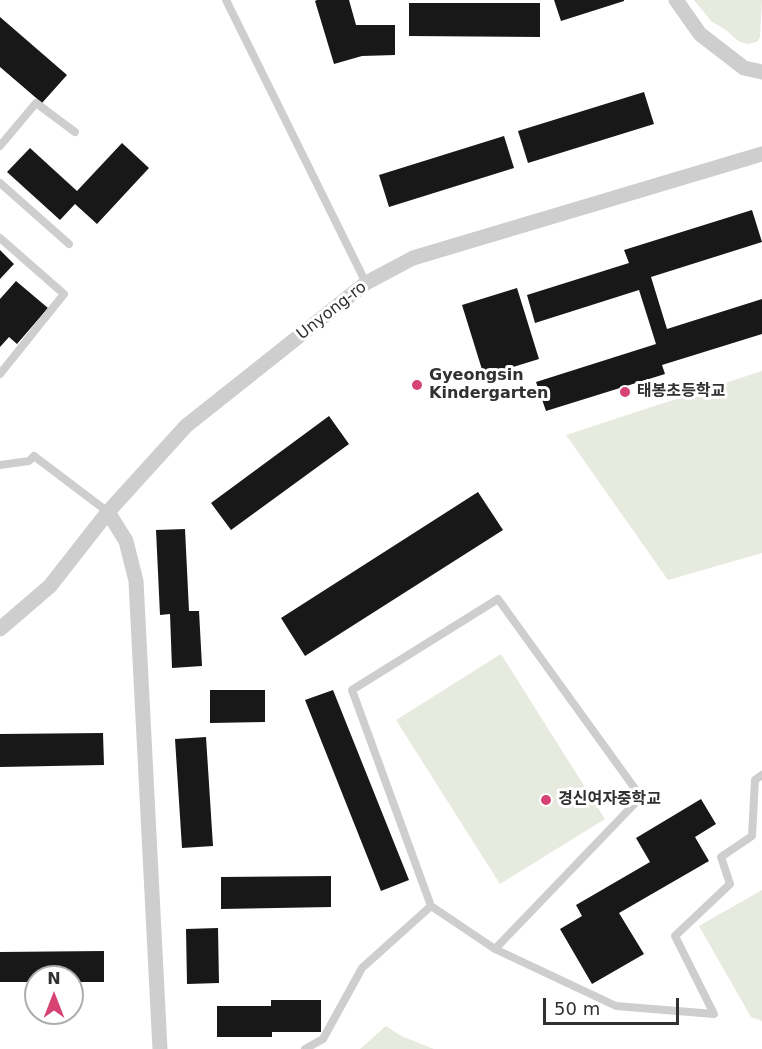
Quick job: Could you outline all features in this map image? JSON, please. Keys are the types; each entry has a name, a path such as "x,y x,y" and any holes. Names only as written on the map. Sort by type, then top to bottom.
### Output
{"street":[{"path":"676,0 700,34 744,68 762,72"},
{"name":"Unyong-ro","path":"0,629 50,586 108,512 186,426 366,283 412,258 762,154"},
{"path":"108,512 126,541 136,581 160,1049"}],"lane":[{"path":"226,0 366,283"},
{"path":"0,146 36,102 75,132"},
{"path":"0,183 69,244"},
{"path":"0,238 64,294 0,374"},
{"path":"0,465 28,461 34,456 108,512"},
{"path":"495,949 641,797 498,599 352,690 431,906 495,949 616,1006 714,1014 675,936 730,884 721,857 752,836 755,780 762,775"},
{"path":"305,1049 323,1039 362,968 431,906"}],"shaded area":[{"path":"694,0 762,0 760,37 757,42 747,44 738,41 711,21"},
{"path":"762,371 762,553 668,580 566,435"},
{"path":"501,654 605,819 500,884 396,720"},
{"path":"762,890 762,1021 751,1017 699,926"},
{"path":"386,1026 401,1036 434,1049 360,1049"}],"building":[{"path":"349,0 356,25 395,25 395,55 362,56 334,64 315,1"},
{"path":"554,0 624,0 624,1 561,21"},
{"path":"409,3 540,3 540,37 409,36"},
{"path":"0,17 67,75 42,103 0,67"},
{"path":"644,92 654,124 528,163 518,131"},
{"path":"504,136 514,168 389,207 379,175"},
{"path":"122,143 149,168 97,224 75,204 60,220 7,172 30,148 77,191"},
{"path":"752,210 762,242 651,277 667,329 762,299 762,334 662,365 665,374 546,411 536,382 656,344 639,290 535,323 527,295 629,263 624,250"},
{"path":"0,250 14,264 0,279"},
{"path":"16,281 48,308 17,344 9,337 0,347 0,299"},
{"path":"517,288 539,359 484,376 462,305"},
{"path":"329,416 349,444 231,530 211,503"},
{"path":"478,492 503,530 305,656 281,618"},
{"path":"185,529 189,611 199,611 202,666 172,668 170,614 160,615 156,530"},
{"path":"210,690 265,690 265,722 210,723"},
{"path":"333,690 409,880 381,891 305,700"},
{"path":"103,733 104,765 0,767 0,734"},
{"path":"206,737 213,846 182,848 175,739"},
{"path":"701,799 716,824 695,837 709,861 619,913 644,954 592,984 560,929 582,916 576,905 650,862 636,838"},
{"path":"331,876 331,907 221,909 221,877"},
{"path":"218,928 219,983 187,984 186,929"},
{"path":"104,951 104,982 84,982 84,965 24,965 24,982 0,982 0,952"},
{"path":"271,1000 321,1000 321,1032 272,1032 272,1037 217,1037 217,1006 271,1006"}],"place":[{"name":"Gyeongsin Kindergarten","path":"417,385"},
{"name":"태봉초등학교","path":"625,392"},
{"name":"경신여자중학교","path":"546,800"}]}
